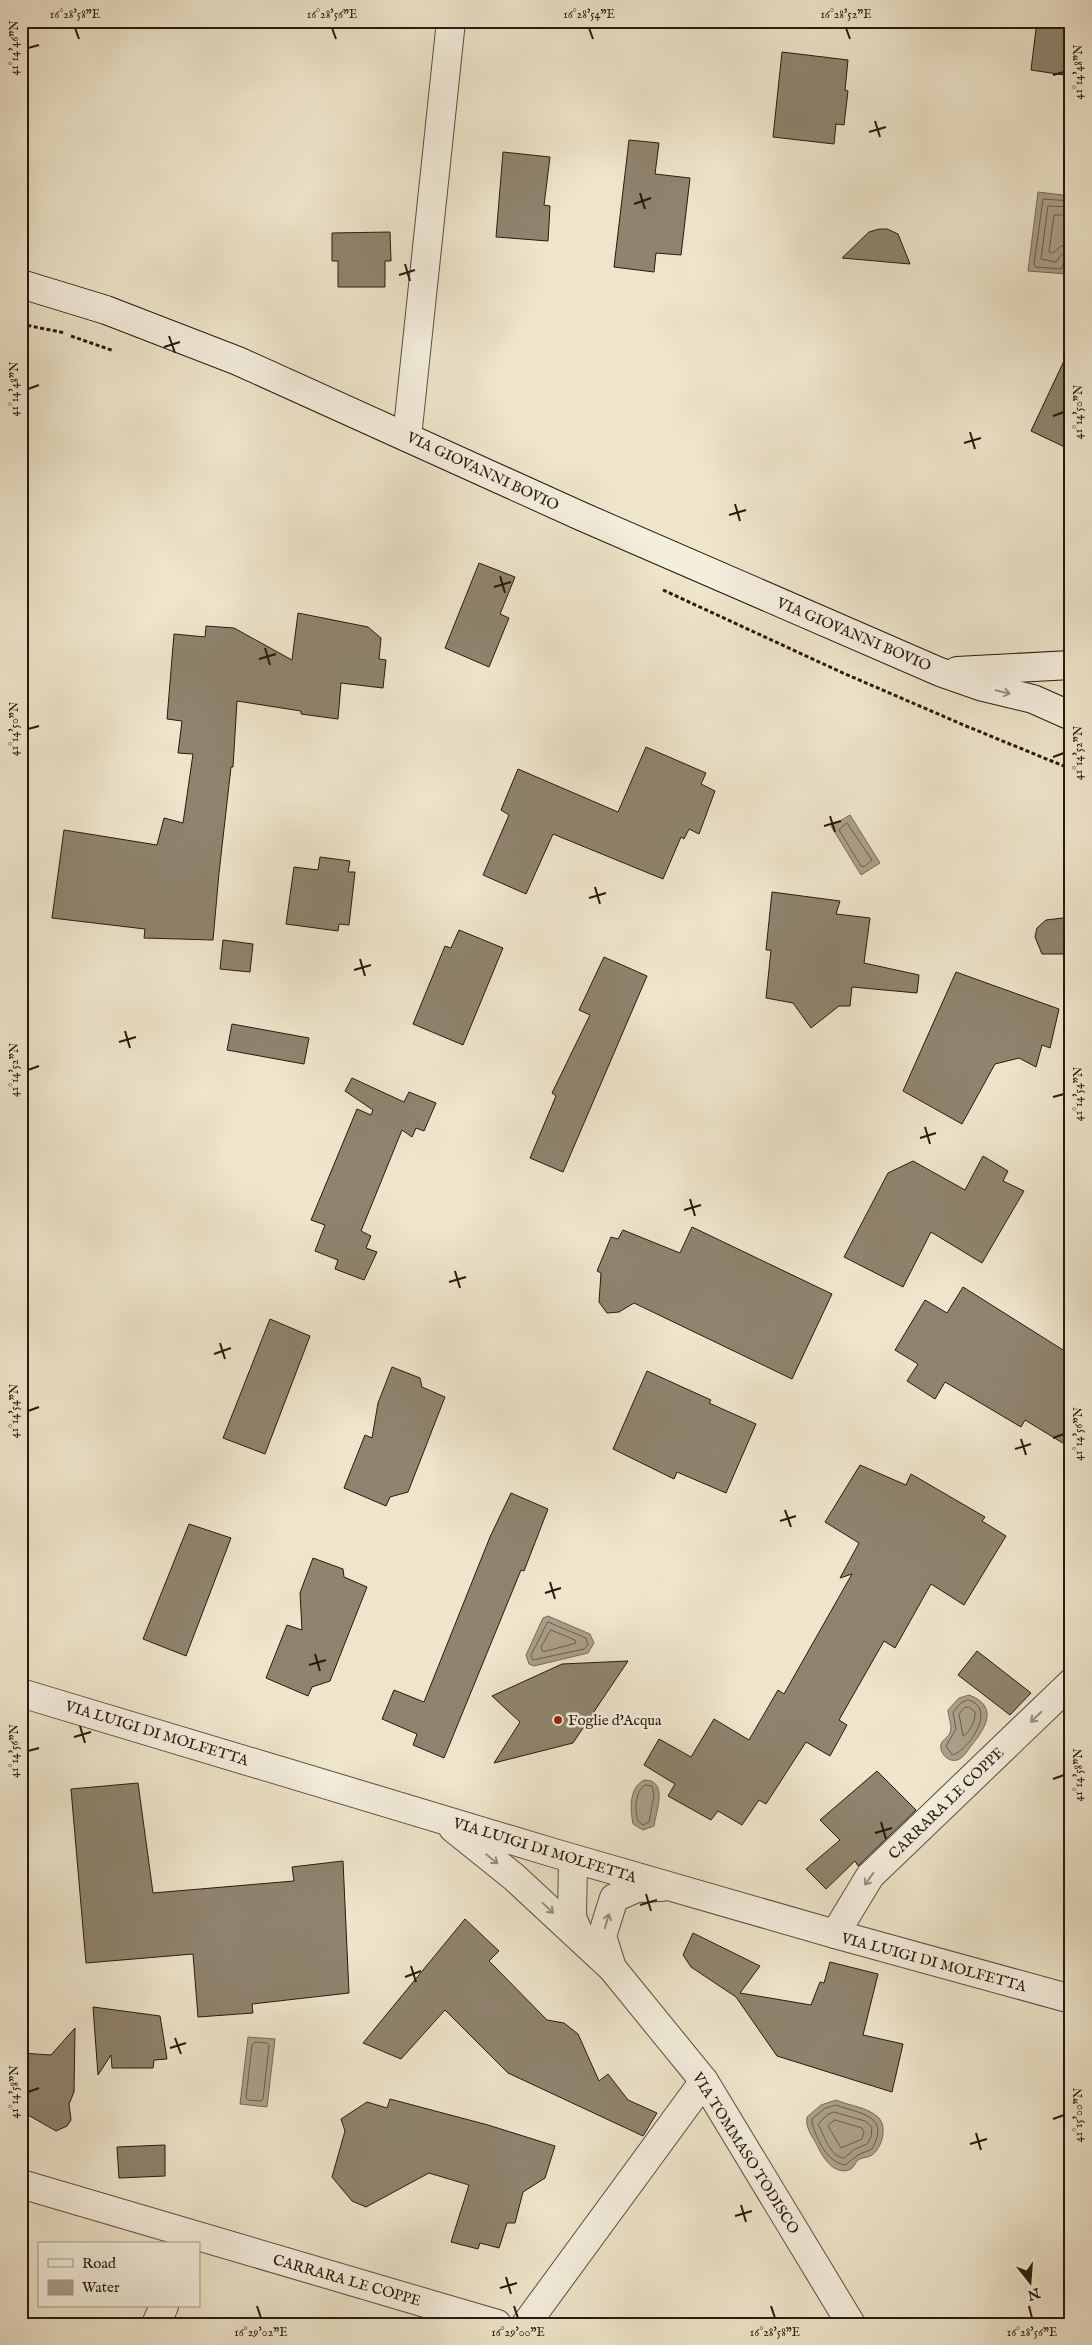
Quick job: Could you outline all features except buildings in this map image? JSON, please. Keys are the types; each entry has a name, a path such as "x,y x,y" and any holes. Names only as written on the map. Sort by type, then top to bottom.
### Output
{"street":[{"path":"407,437 451,21"},
{"name":"VIA GIOVANNI BOVIO","path":"21,284 106,310 238,361 583,517 940,672 983,687 1070,710"},
{"path":"940,672 1071,666"},
{"name":"CARRARA LE COPPE","path":"835,1934 870,1876 1071,1684"},
{"name":"VIA LUIGI DI MOLFETTA","path":"21,1693 573,1859 1071,1999"},
{"name":"VIA TOMMASO TODISCO","path":"442,1820 514,1877 612,1968 704,2081 850,2324"},
{"path":"514,1877 520,1854 531,1846"},
{"name":"VIA TOMMASO TODISCO","path":"573,1859 572,1917 582,1940"},
{"name":"VIA TOMMASO TODISCO","path":"612,1968 602,1936 614,1898 637,1888 670,1887"},
{"path":"526,2324 704,2081"},
{"name":"CARRARA LE COPPE","path":"21,2184 195,2240 497,2324"},
{"path":"156,2324 163,2308"}],"water":[{"path":"1038,192 1071,196 1071,246 1067,274 1028,271"},
{"path":"850,815 880,863 861,875 831,826"},
{"path":"548,1616 590,1634 594,1643 588,1653 534,1666 529,1664 526,1655 543,1618"},
{"path":"969,1695 984,1705 987,1711 987,1718 981,1732 965,1754 958,1760 952,1760 944,1755 941,1746 951,1730 948,1710 959,1698"},
{"path":"644,1780 652,1781 656,1785 659,1797 654,1826 643,1830 633,1824 631,1805 633,1793"},
{"path":"248,2037 275,2039 267,2107 240,2104"},
{"path":"836,2100 874,2114 883,2126 881,2143 876,2152 861,2158 851,2169 845,2171 835,2168 826,2160 811,2135 807,2124 807,2117 821,2105"}],"place":[{"name":"Foglie d'Acqua","path":"558,1720"}]}
